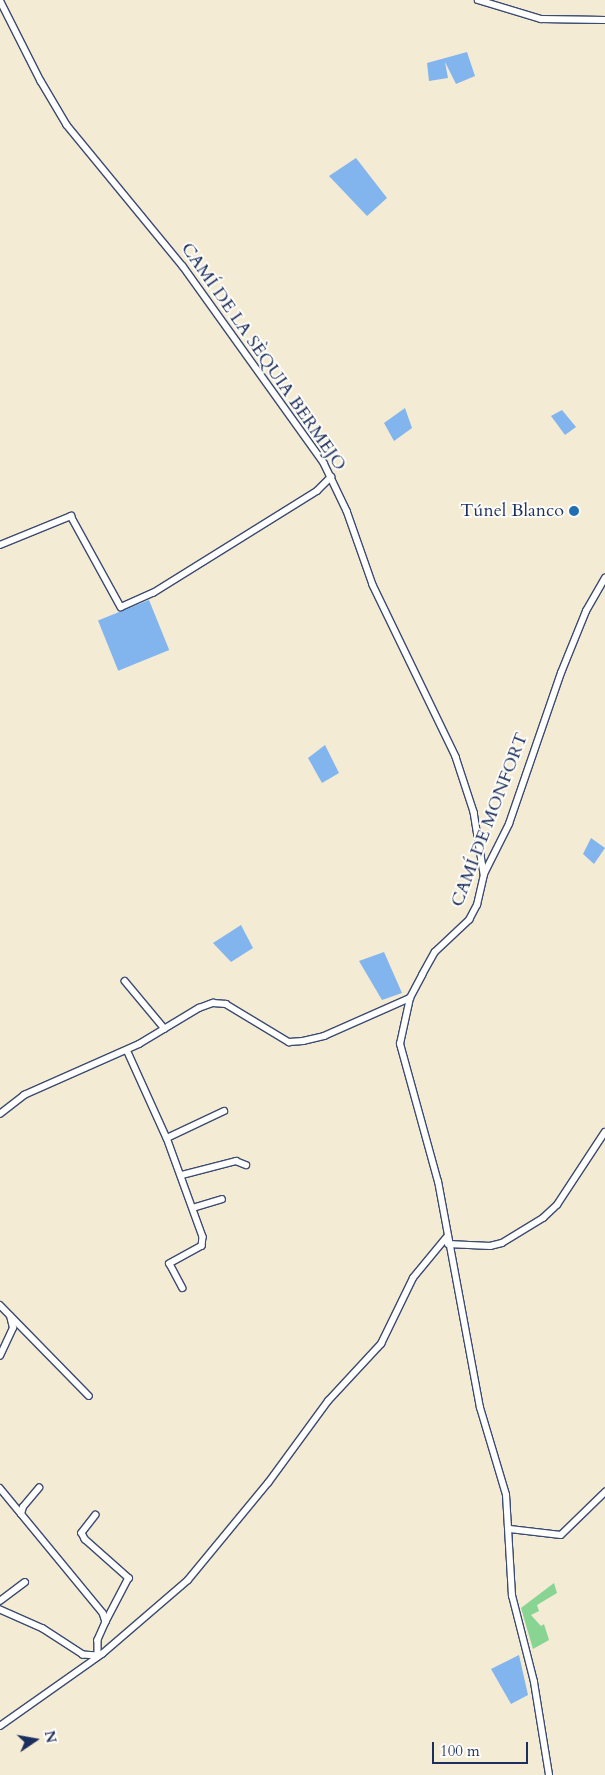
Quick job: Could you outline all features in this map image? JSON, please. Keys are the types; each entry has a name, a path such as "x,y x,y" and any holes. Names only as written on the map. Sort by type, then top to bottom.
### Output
{"street":[{"name":"CAMÍ DE LA SÈQUIA BERMEJO","path":"0,0 41,81 67,125 183,266 331,476 348,511 373,585 456,757 474,812 484,874"},
{"path":"478,0 540,19 605,20"},
{"path":"0,545 71,516 121,607 153,593 317,491 331,476"},
{"name":"CAMÍ DE MONFORT","path":"549,1775 534,1682 512,1596 510,1529 506,1495 480,1408 430,1150 403,1061 400,1044 410,998 435,952 469,920 477,905 484,874 509,824 552,698 582,620 605,578"},
{"path":"125,981 165,1029"},
{"path":"0,1114 24,1095 126,1050 199,1008 213,1003 226,1004 289,1042 324,1036 410,998"},
{"path":"126,1050 167,1138 203,1237 202,1246 170,1264 183,1288"},
{"path":"167,1138 224,1111"},
{"path":"0,1726 98,1656 164,1601 200,1565 268,1483 328,1401 381,1344 413,1278 447,1241 490,1246 502,1243 543,1218 557,1205 605,1132"},
{"path":"182,1175 236,1161 246,1165"},
{"path":"194,1208 222,1199"},
{"path":"0,1305 89,1396"},
{"path":"0,1356 13,1328 9,1314"},
{"path":"0,1488 103,1613 106,1622"},
{"path":"21,1514 23,1507 39,1488"},
{"path":"510,1529 561,1535 605,1492"},
{"path":"96,1515 82,1533 85,1539 129,1578 98,1640 98,1656"},
{"path":"0,1601 25,1582"},
{"path":"0,1610 43,1629 83,1655 98,1656"}],"green space":[{"path":"554,1583 557,1593 537,1605 539,1611 531,1615 541,1626 544,1624 549,1640 533,1649 521,1608"}],"water":[{"path":"467,52 475,76 456,84 445,62 448,78 429,81 427,63"},
{"path":"356,158 387,198 367,216 329,176"},
{"path":"405,408 412,428 394,441 384,423"},
{"path":"562,410 576,427 565,435 551,416"},
{"path":"149,600 169,650 118,671 98,621"},
{"path":"325,745 339,773 322,783 308,758"},
{"path":"591,838 605,848 594,864 583,854"},
{"path":"241,925 253,948 231,962 213,943"},
{"path":"384,952 402,993 382,1000 359,961"},
{"path":"519,1655 528,1695 511,1704 491,1669"}],"place":[{"name":"Túnel Blanco","path":"574,511"}]}
